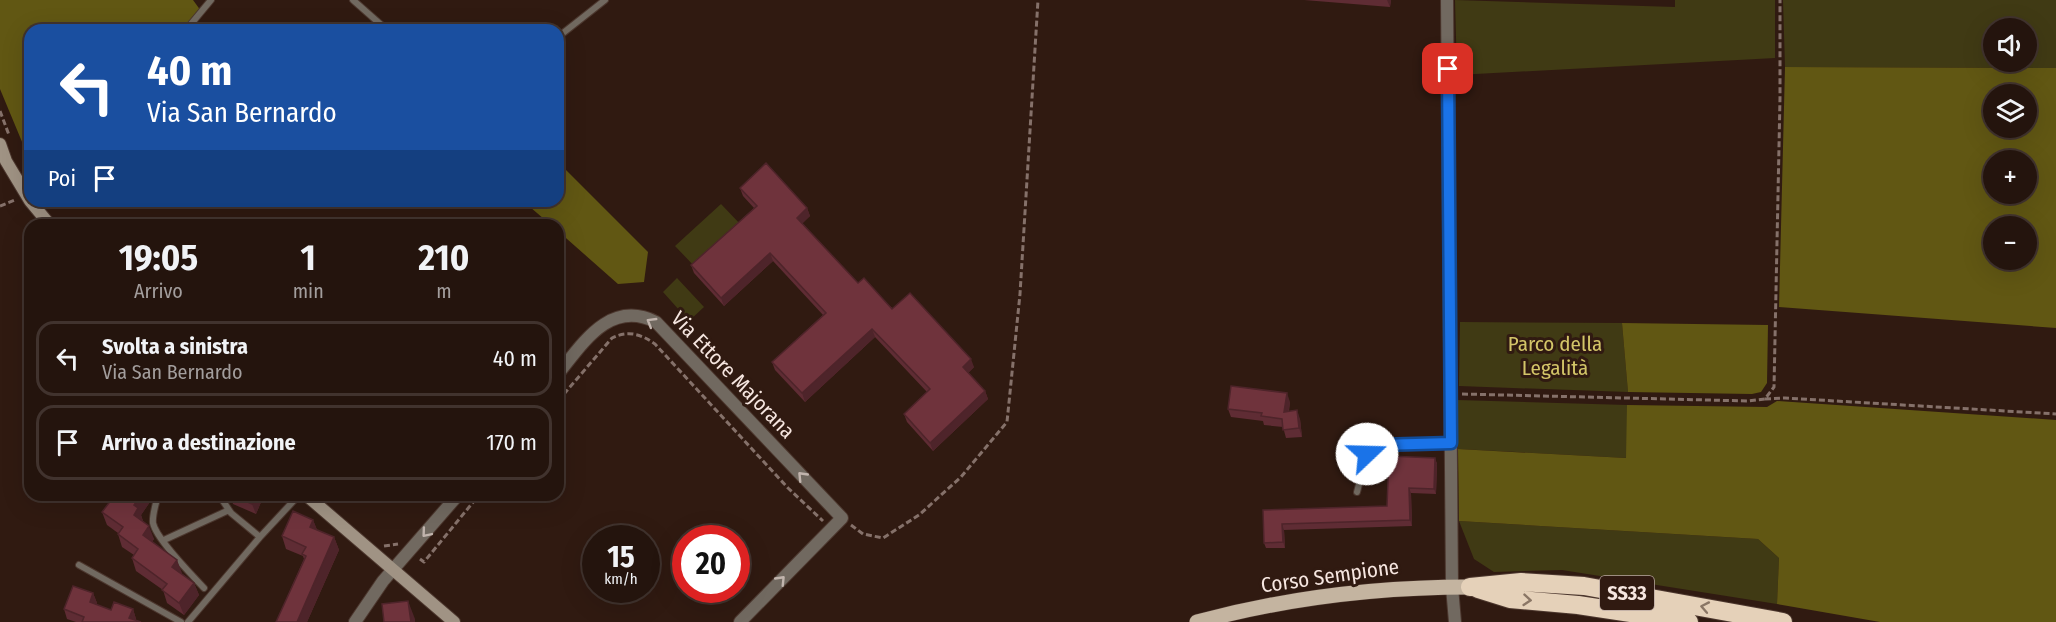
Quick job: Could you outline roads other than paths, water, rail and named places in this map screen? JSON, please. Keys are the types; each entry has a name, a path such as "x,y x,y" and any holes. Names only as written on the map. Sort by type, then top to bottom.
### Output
{"highway":[{"name":"Corso Sempione","path":"1461,587 1521,582 1584,586 1783,622"},
{"name":"Corso Sempione","path":"1461,587 1510,599 1578,605 1689,622"}],"main road":[{"name":"Corso Sempione","path":"1197,622 1317,597 1395,588 1461,587"}],"street":[{"path":"1447,0 1451,443 1461,587 1455,622"},
{"path":"0,144 17,181 24,190"},
{"name":"Via Ettore Majorana","path":"564,367 587,339 612,319 631,315 645,316 656,322 842,518 740,622"},
{"path":"313,501 454,622"},
{"path":"355,622 393,570 453,501"}],"lane":[{"path":"191,24 211,0"},
{"path":"353,0 380,24"},
{"path":"564,32 605,0"},
{"path":"1357,492 1367,454 1379,445 1451,443"},
{"path":"157,501 153,518 154,526 204,588"},
{"path":"223,501 229,510 260,537"},
{"path":"188,622 293,501"},
{"path":"164,540 229,510"},
{"path":"79,565 181,622"}],"park label":[{"name":"Parco della Legalità","path":"1555,356"}]}
